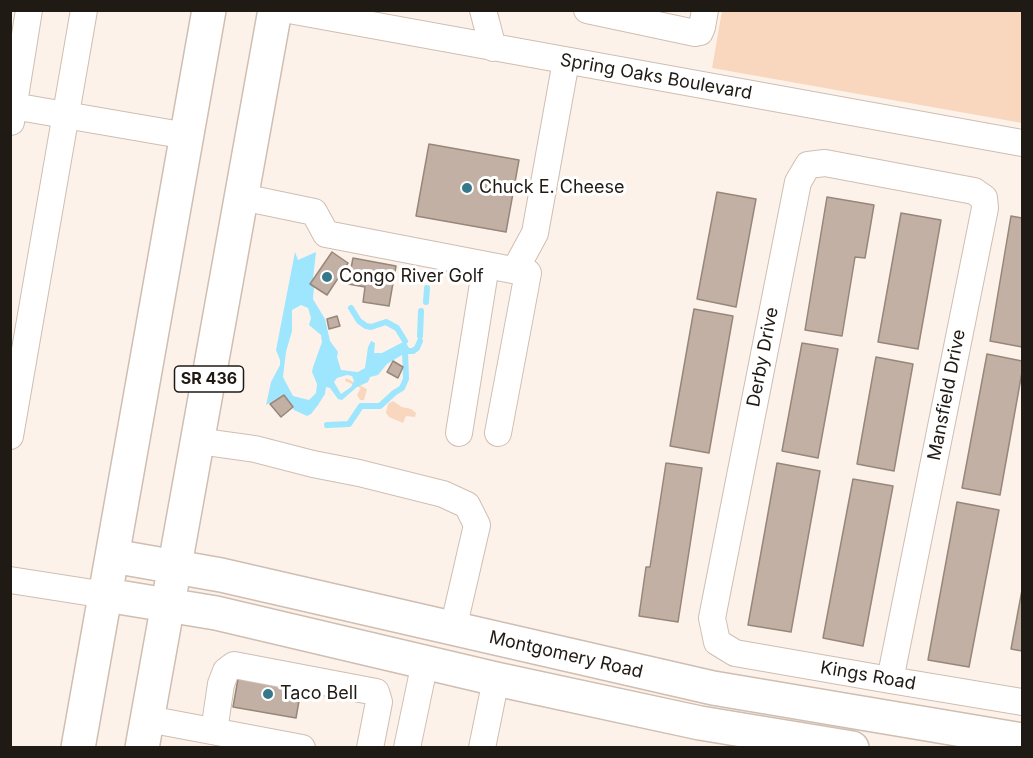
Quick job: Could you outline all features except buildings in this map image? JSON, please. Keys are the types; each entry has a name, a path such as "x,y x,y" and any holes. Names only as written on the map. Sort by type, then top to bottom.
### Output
{"main road":[{"path":"78,747 209,10"},
{"name":"SR 436","path":"145,733 275,10"},
{"name":"Montgomery Road","path":"112,556 221,575 713,688 1023,740"},
{"name":"Montgomery Road","path":"106,595 216,613 496,679 700,723 745,739 852,747"},
{"path":"934,747 942,743 967,740 1004,747"}],"street":[{"path":"29,10 12,114 66,116 187,136"},
{"path":"10,436 84,10"},
{"name":"Spring Oaks Boulevard","path":"289,10 363,17 493,48 1023,143"},
{"path":"483,10 493,48"},
{"path":"587,10 695,33 700,32 705,10"},
{"path":"514,270 535,233 566,61"},
{"name":"Derby Drive","path":"717,642 712,618 798,182 808,165 825,163 897,177"},
{"name":"Mansfield Drive","path":"890,680 985,208 984,198 974,192 897,177"},
{"path":"242,197 314,212 326,234 528,273 498,433"},
{"path":"459,433 486,265"},
{"path":"198,441 255,449 359,473 443,494 467,506 477,525 453,629"},
{"path":"10,580 106,595"},
{"name":"Kings Road","path":"717,642 735,653 1023,702"},
{"path":"407,747 425,662"},
{"path":"214,731 222,684 226,671 234,665 376,692 379,702 370,747"},
{"path":"482,747 496,679"},
{"path":"145,733 214,731 302,747"}],"shaded area":[{"path":"722,11 1022,11 1022,123 712,68"},
{"path":"346,378 367,389 364,400 360,400 357,395 361,388 345,381"},
{"path":"393,401 402,407 411,409 416,413 415,417 406,416 403,423 389,417 386,413 388,404"}],"water":[{"path":"295,252 298,260 316,252 313,279 310,284 314,287 313,299 325,319 330,341 338,352 337,357 341,370 358,372 365,368 371,341 375,343 374,353 382,353 405,341 409,348 387,364 378,375 370,377 368,382 357,387 342,400 326,387 325,394 318,405 307,416 294,410 284,394 266,405 271,382 280,365 276,350","holes":["301,305 308,308 311,318 309,325 321,335 322,342 312,372 317,384 316,393 309,400 293,396 283,377 286,352 292,331 292,310","352,376 354,381 351,387 341,394 334,382 337,378"]}],"waterway":[{"path":"426,302 427,288"},
{"path":"351,308 359,321 366,326 371,327 386,322 397,328 405,341"},
{"path":"420,336 421,311"},
{"path":"327,425 349,424 361,406 380,406 402,388 406,379 405,351 413,351 420,341"}],"place":[{"name":"Chuck E. Cheese","path":"467,188"},
{"name":"Congo River Golf","path":"327,277"},
{"name":"Taco Bell","path":"268,694"}]}
